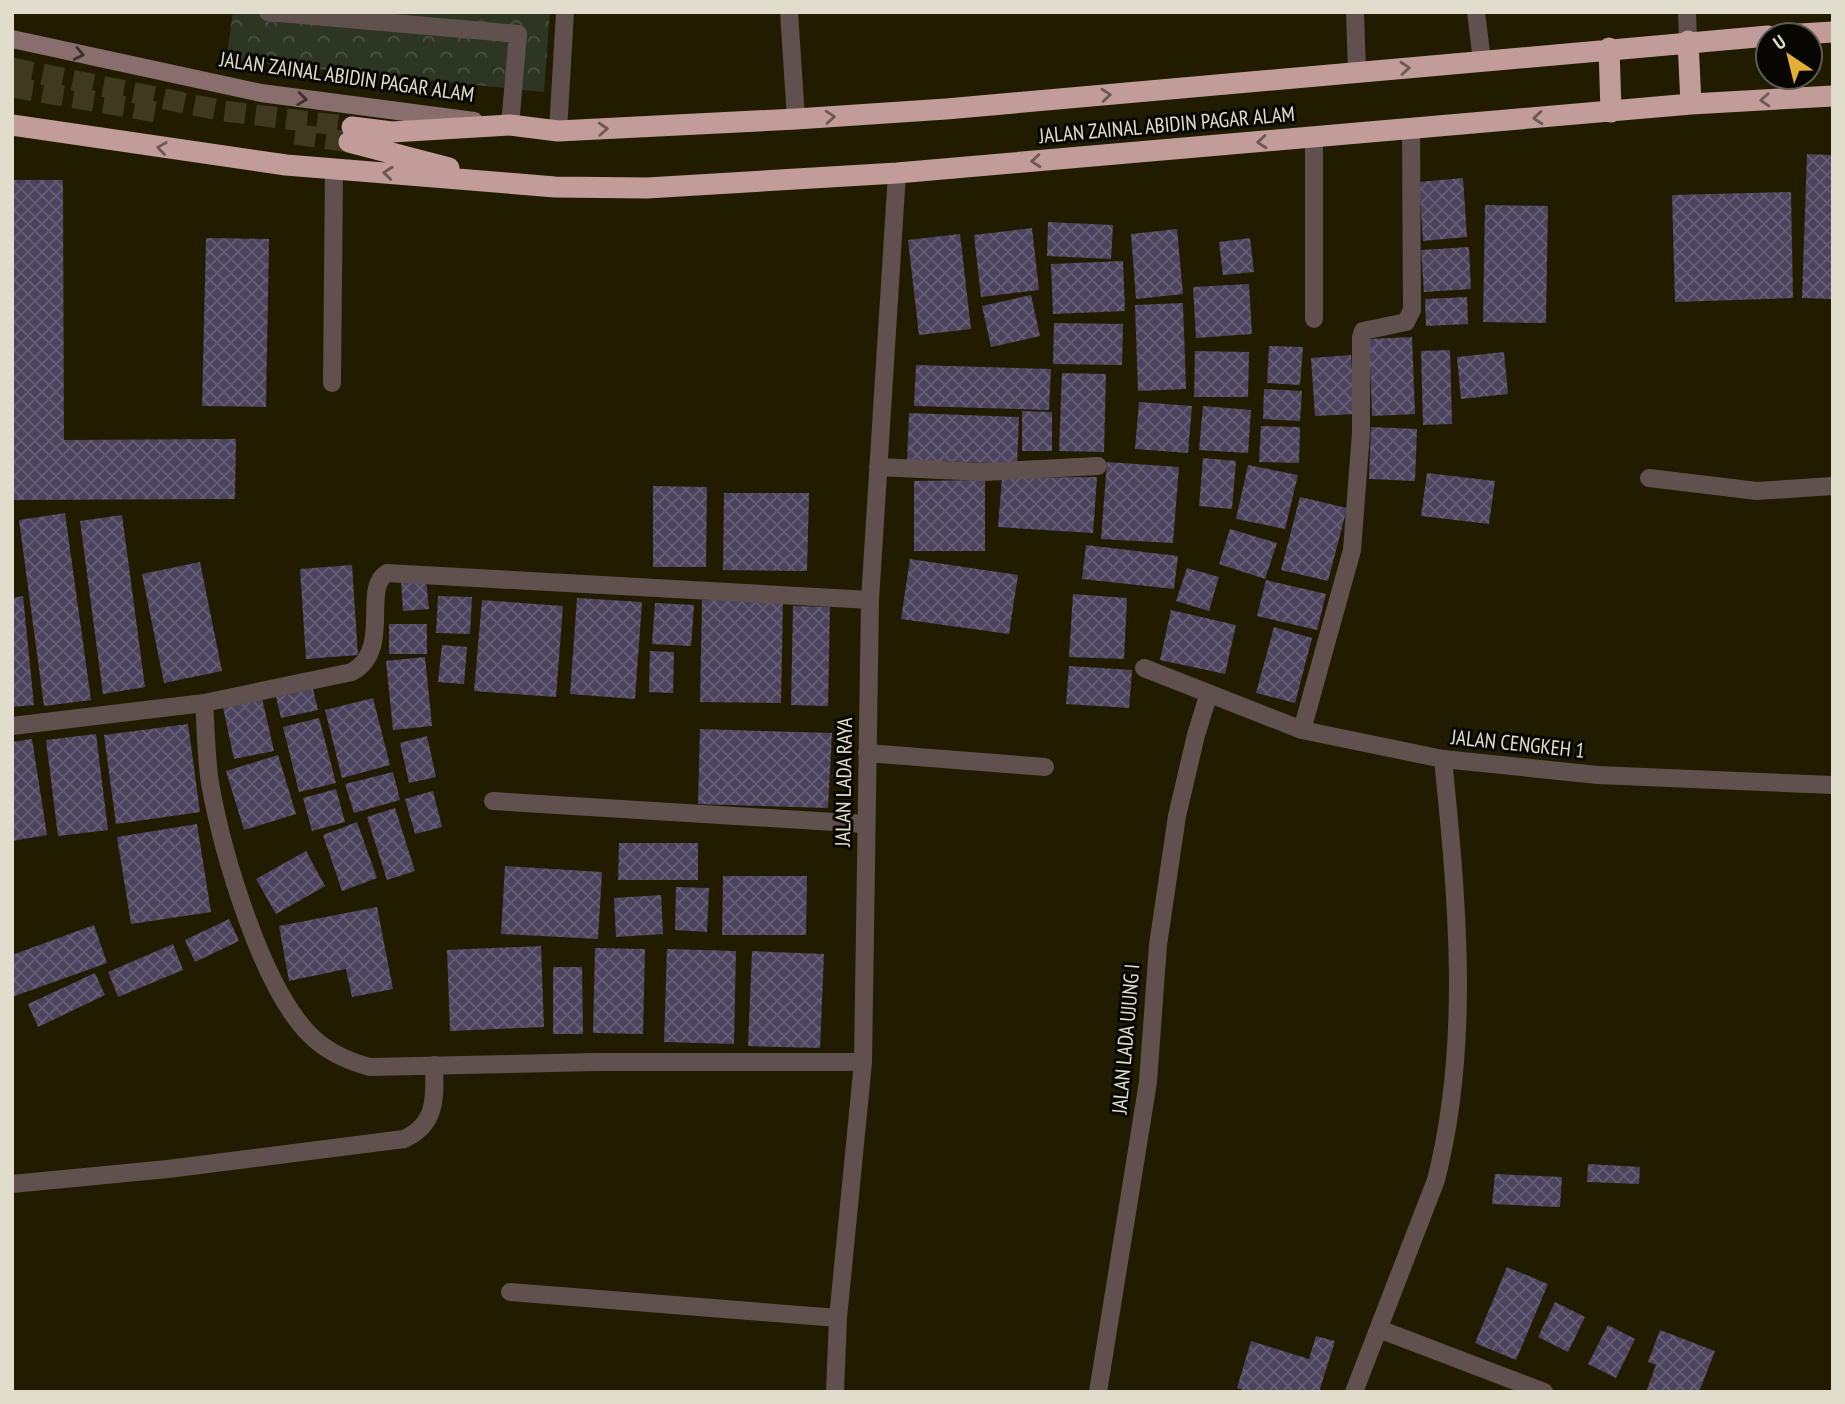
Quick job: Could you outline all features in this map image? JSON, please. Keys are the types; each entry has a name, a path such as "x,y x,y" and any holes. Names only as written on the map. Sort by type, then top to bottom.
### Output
{"highway":[{"name":"JALAN ZAINAL ABIDIN PAGAR ALAM","path":"505,183 350,134 510,125 558,131 796,119 1754,37"},
{"path":"1688,41 1690,104"},
{"path":"1609,48 1611,112"},
{"name":"JALAN ZAINAL ABIDIN PAGAR ALAM","path":"12,125 111,142 334,169 505,183 647,188 897,173 1690,104 1833,96"}],"street":[{"path":"268,12 518,34 510,125"},
{"path":"558,131 565,12"},
{"path":"789,12 796,119"},
{"path":"1355,12 1357,72"},
{"path":"1476,12 1482,61"},
{"path":"1687,12 1688,41"},
{"name":"JALAN ZAINAL ABIDIN PAGAR ALAM","path":"12,39 261,93 510,125"},
{"path":"1302,730 1352,550 1361,433 1361,337 1363,331 1406,322 1412,310 1411,129"},
{"path":"1314,137 1314,318"},
{"path":"332,383 334,169"},
{"name":"JALAN LADA RAYA","path":"835,1392 838,1318 863,1062 870,600 897,173"},
{"path":"878,467 983,472 1098,466"},
{"path":"1649,478 1757,491 1833,486"},
{"path":"12,726 205,703 299,685 361,667 372,652 379,584 387,573 870,600"},
{"name":"JALAN CENGKEH 1","path":"1144,668 1302,730 1443,759 1598,775 1833,785"},
{"name":"JALAN LADA UJUNG I","path":"1098,1392 1148,1082 1158,945 1177,816 1209,693"},
{"path":"205,703 210,782 226,855 249,924 277,986 296,1018 310,1035 347,1062 370,1067 597,1062 863,1062"},
{"path":"867,753 1045,767"},
{"path":"1354,1392 1436,1180 1446,1135 1459,1012 1454,868 1443,759"},
{"path":"493,802 866,824"},
{"path":"12,1184 168,1169 404,1139 423,1127 434,1109 434,1065"},
{"path":"510,1292 838,1318"},
{"path":"1379,1329 1544,1392"}],"green space":[{"path":"233,12 550,12 544,92 226,60"}],"building":[{"path":"1807,154 1833,155 1833,299 1802,298"},
{"path":"1463,178 1467,237 1423,241 1419,182"},
{"path":"12,180 63,180 64,440 236,439 235,499 12,500"},
{"path":"1791,192 1793,298 1675,302 1672,195"},
{"path":"1485,205 1548,206 1546,323 1483,322"},
{"path":"1048,222 1113,225 1111,259 1047,256"},
{"path":"1032,228 1039,290 981,297 974,235"},
{"path":"1177,229 1183,294 1136,299 1131,234"},
{"path":"960,234 971,329 919,335 908,240"},
{"path":"206,238 269,239 266,407 202,406"},
{"path":"1250,238 1254,272 1223,275 1219,242"},
{"path":"1469,247 1471,289 1424,292 1421,250"},
{"path":"1123,261 1125,311 1053,314 1051,264"},
{"path":"1249,284 1252,334 1196,338 1193,287"},
{"path":"1031,295 1040,336 991,347 982,306"},
{"path":"1467,297 1468,324 1426,326 1425,299"},
{"path":"1183,303 1186,389 1138,391 1135,305"},
{"path":"1054,323 1123,324 1122,365 1053,364"},
{"path":"1412,337 1415,414 1372,416 1369,339"},
{"path":"1269,346 1303,347 1300,385 1267,383"},
{"path":"1450,350 1452,424 1423,425 1421,351"},
{"path":"1195,351 1249,352 1248,397 1194,397"},
{"path":"1504,352 1508,394 1461,399 1457,357"},
{"path":"1351,355 1355,414 1315,416 1311,358"},
{"path":"916,365 1051,369 1049,410 914,406"},
{"path":"1062,373 1106,374 1104,452 1059,451"},
{"path":"1264,389 1302,391 1300,421 1263,419"},
{"path":"1139,402 1192,406 1188,453 1135,449"},
{"path":"1203,406 1251,410 1248,453 1199,450"},
{"path":"1022,411 1052,412 1052,451 1022,451"},
{"path":"909,413 1019,417 1017,464 907,460"},
{"path":"1261,426 1300,427 1299,463 1259,462"},
{"path":"1371,427 1417,429 1415,481 1369,479"},
{"path":"1203,458 1236,461 1232,509 1199,506"},
{"path":"1107,462 1179,467 1173,543 1101,539"},
{"path":"1248,465 1298,475 1285,529 1236,519"},
{"path":"1427,473 1495,481 1489,524 1421,516"},
{"path":"1097,477 1093,533 998,527 1002,478"},
{"path":"985,480 985,551 914,551 914,481"},
{"path":"653,486 707,487 706,567 653,567"},
{"path":"724,493 809,493 807,571 723,570"},
{"path":"1300,497 1347,508 1328,581 1281,570"},
{"path":"65,513 91,700 44,706 19,520"},
{"path":"122,515 145,687 103,694 80,521"},
{"path":"1230,529 1277,543 1265,579 1219,564"},
{"path":"1086,545 1178,556 1174,589 1082,579"},
{"path":"910,559 1018,575 1009,634 901,619"},
{"path":"200,562 222,671 164,683 142,574"},
{"path":"352,565 358,655 306,659 300,569"},
{"path":"1187,568 1219,577 1209,611 1176,601"},
{"path":"426,580 429,609 403,611 401,581"},
{"path":"1266,580 1326,594 1317,630 1257,616"},
{"path":"1073,594 1127,598 1124,659 1069,657"},
{"path":"23,596 34,705 12,707 12,598"},
{"path":"438,596 472,597 470,634 436,633"},
{"path":"577,598 642,602 635,699 570,694"},
{"path":"482,600 563,606 556,697 474,691"},
{"path":"702,600 783,601 781,703 700,702"},
{"path":"655,603 694,605 691,646 652,644"},
{"path":"793,606 830,607 828,706 791,705"},
{"path":"1171,610 1236,625 1225,674 1160,660"},
{"path":"389,624 427,624 427,654 389,654"},
{"path":"1274,627 1312,638 1295,703 1256,693"},
{"path":"442,645 467,647 464,684 438,682"},
{"path":"650,651 674,652 673,693 649,692"},
{"path":"425,657 432,726 393,730 386,661"},
{"path":"1069,666 1132,670 1129,708 1066,704"},
{"path":"313,689 318,710 281,718 276,697"},
{"path":"262,698 274,751 234,759 223,707"},
{"path":"373,698 390,765 342,778 325,710"},
{"path":"319,718 336,783 299,792 283,727"},
{"path":"188,724 200,812 116,824 104,735"},
{"path":"700,729 832,733 828,808 698,804"},
{"path":"96,734 108,830 58,836 46,740"},
{"path":"427,736 436,777 409,783 400,743"},
{"path":"32,739 47,835 12,841 12,742"},
{"path":"278,755 296,814 244,830 226,771"},
{"path":"393,772 400,800 354,813 345,784"},
{"path":"336,789 345,822 312,831 303,798"},
{"path":"433,791 442,827 415,834 405,799"},
{"path":"395,808 415,871 387,880 367,817"},
{"path":"357,822 377,878 342,891 323,835"},
{"path":"197,824 211,912 131,924 117,837"},
{"path":"619,843 698,843 698,880 618,880"},
{"path":"306,851 325,886 276,914 256,879"},
{"path":"505,866 602,872 598,939 501,934"},
{"path":"723,876 807,876 806,935 722,935"},
{"path":"676,887 709,888 707,932 675,930"},
{"path":"661,895 663,934 616,937 614,898"},
{"path":"377,907 393,989 352,997 346,969 289,981 279,926"},
{"path":"229,919 239,941 195,962 185,940"},
{"path":"94,925 107,963 12,997 12,955"},
{"path":"173,944 183,970 118,997 108,972"},
{"path":"541,946 544,1027 450,1031 447,950"},
{"path":"595,948 645,949 643,1034 593,1033"},
{"path":"667,949 736,951 734,1044 664,1042"},
{"path":"752,951 824,954 820,1048 748,1046"},
{"path":"553,967 582,967 583,1034 553,1034"},
{"path":"95,973 105,995 38,1027 28,1004"},
{"path":"1588,1164 1640,1167 1639,1184 1587,1182"},
{"path":"1495,1174 1562,1177 1560,1207 1492,1204"},
{"path":"1507,1267 1548,1284 1516,1360 1475,1343"},
{"path":"1555,1302 1585,1317 1568,1352 1538,1337"},
{"path":"1608,1325 1635,1339 1616,1378 1588,1364"},
{"path":"1660,1330 1715,1351 1699,1392 1646,1392 1656,1365 1648,1362"},
{"path":"1316,1336 1335,1341 1319,1392 1250,1392 1237,1388 1251,1341 1309,1359"}],"tunnel":[{"path":"12,68 224,111 352,127"},
{"path":"12,87 156,112"},
{"path":"295,134 349,142"}]}
